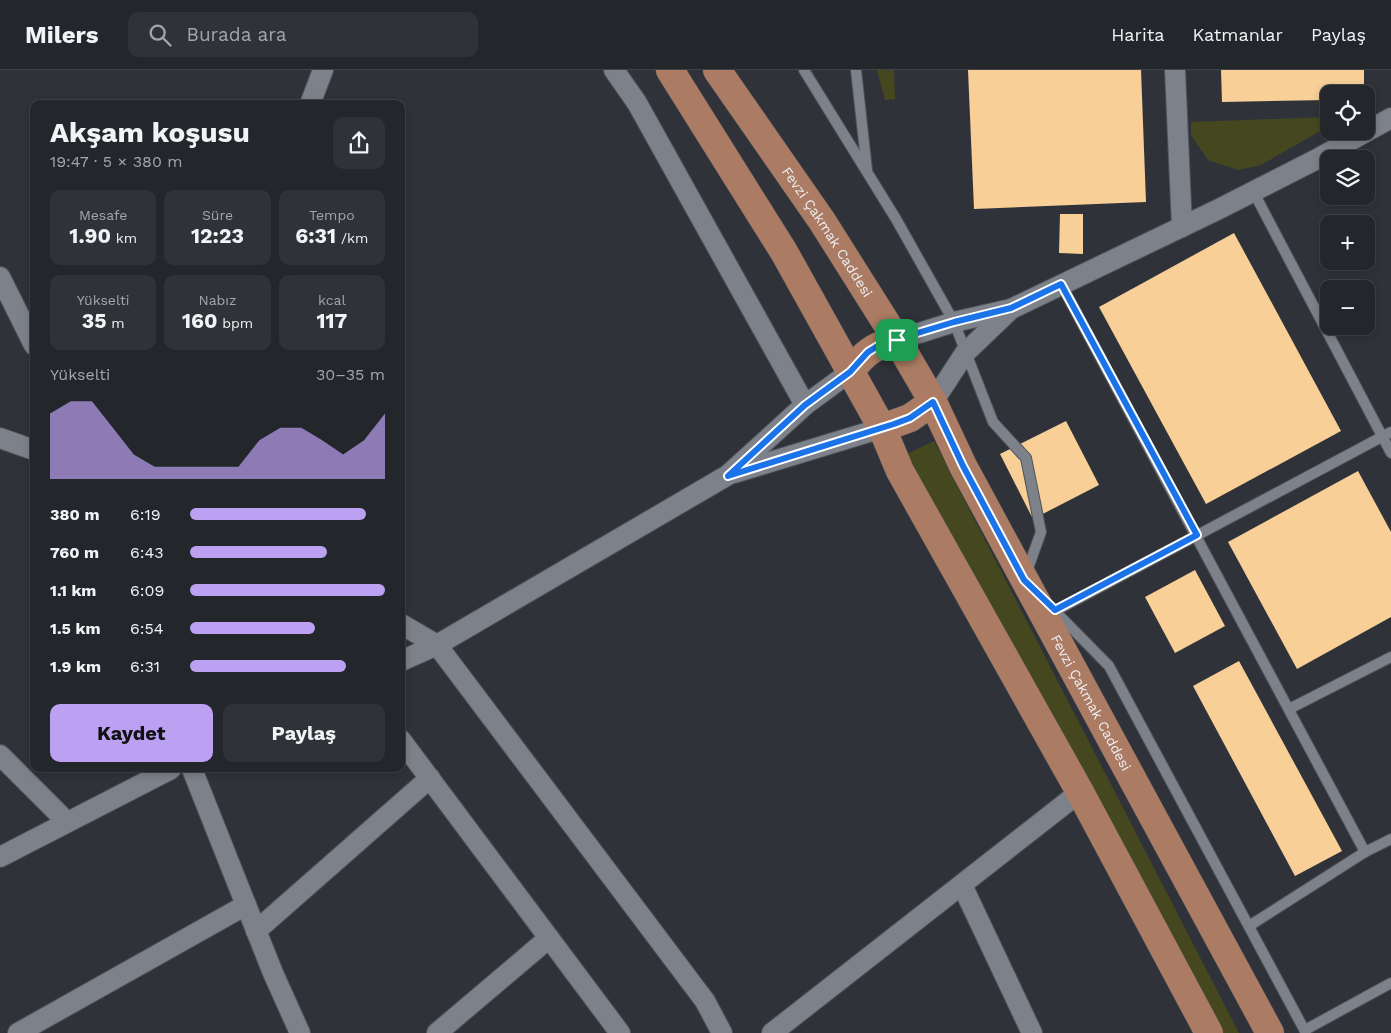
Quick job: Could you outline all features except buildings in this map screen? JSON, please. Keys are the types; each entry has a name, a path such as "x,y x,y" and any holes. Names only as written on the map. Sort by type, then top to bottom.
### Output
{"main road":[{"path":"670,70 784,252 882,428 900,471 1080,792 1209,1033"},
{"name":"Fevzi Çakmak Caddesi","path":"717,70 822,221 897,340 933,402 963,466 1270,1033"},
{"path":"850,372 868,352 881,344 897,340"},
{"path":"882,428 910,418 933,402"}],"street":[{"path":"312,100 324,70"},
{"path":"614,70 637,103 805,405"},
{"path":"1175,70 1182,227"},
{"path":"897,340 954,322 1011,308 1253,192 1391,118"},
{"path":"0,277 30,337"},
{"path":"933,402 966,353 1011,308"},
{"path":"405,659 437,645 728,476 805,405 850,372"},
{"path":"728,476 882,428"},
{"path":"0,438 30,449"},
{"path":"405,626 437,645 704,1001 722,1033"},
{"path":"405,745 620,1033"},
{"path":"0,755 67,822"},
{"path":"0,857 165,772"},
{"path":"193,772 256,931 300,1033"},
{"path":"256,931 430,778"},
{"path":"772,1033 1080,792"},
{"path":"962,885 1032,1033"},
{"path":"18,1033 246,905"},
{"path":"437,1033 549,938"}],"lane":[{"path":"804,70 896,219 954,322 993,422 1026,458 1040,532 1024,580 1109,666 1306,1032 1391,983"},
{"path":"856,70 868,173"},
{"path":"1253,192 1387,435 1391,453"},
{"path":"1061,284 1365,852"},
{"path":"1055,610 1387,435"},
{"path":"1289,709 1391,657"},
{"path":"1250,926 1365,852 1391,839"}],"green space":[{"path":"877,70 894,70 895,99 885,100"},
{"path":"1320,117 1320,131 1261,165 1238,170 1208,160 1191,135 1191,122"},
{"path":"934,441 1239,1033 1219,1033 905,455"}],"route":[{"path":"1061,284 1197,535 1055,610 1024,580 963,466 933,402 910,418 894,424 728,476 805,405 850,372 868,352 881,344 897,340 954,322 1011,308 1061,284"}]}
